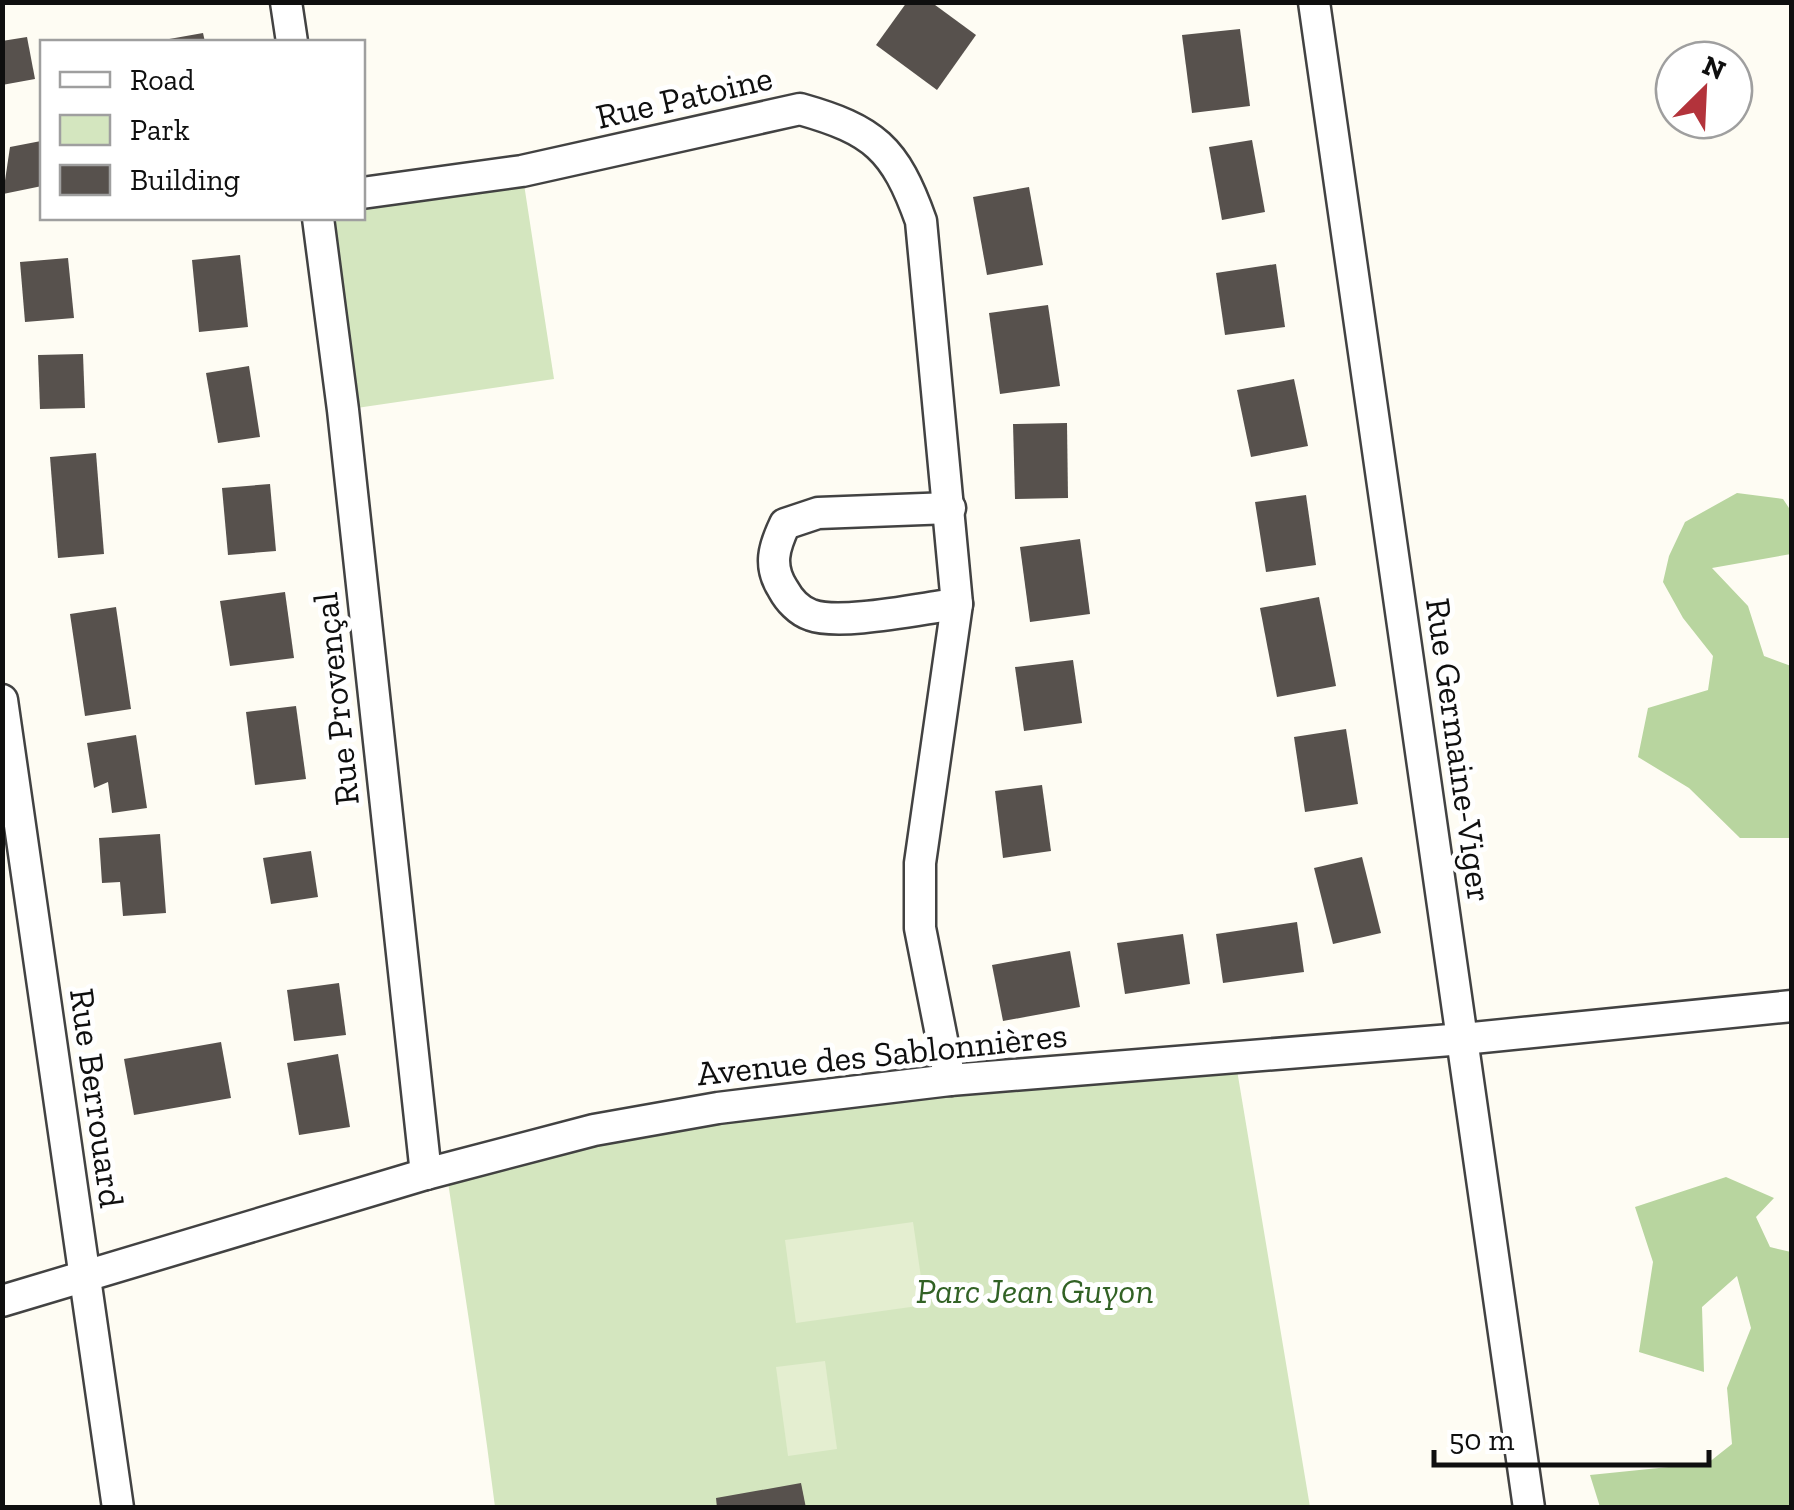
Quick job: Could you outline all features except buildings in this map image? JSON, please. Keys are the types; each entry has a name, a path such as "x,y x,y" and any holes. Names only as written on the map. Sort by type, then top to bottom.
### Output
{"street":[{"path":"286,2 292,40"},
{"name":"Rue Germaine-Viger","path":"1314,2 1529,1508"},
{"name":"Rue Patoine","path":"365,193 522,171 800,109 844,122 883,146 907,181 921,221 957,604 920,863 920,928 950,1080"},
{"name":"Rue Provençal","path":"318,220 345,430 426,1174"},
{"path":"950,508 818,513 784,524 773,550 776,578 790,600 810,615 837,619 957,604"},
{"name":"Rue Berrouard","path":"2,700 118,1508"},
{"name":"Avenue des Sablonnières","path":"2,1300 426,1174 630,1124 718,1108 950,1080 1462,1040 1792,1006"}],"green space":[{"path":"522,171 554,379 343,410 318,220 365,220 365,193"},
{"path":"1737,493 1783,499 1791,511 1791,554 1712,568 1748,606 1764,656 1791,666 1791,838 1740,838 1689,788 1638,757 1648,708 1708,690 1713,656 1683,618 1663,582 1669,556 1685,522"},
{"name":"Parc Jean Guyon","path":"1235,1058 1310,1507 495,1507 446,1169 594,1130"},
{"path":"1726,1177 1774,1198 1756,1217 1770,1247 1791,1252 1791,1507 1600,1507 1590,1475 1708,1463 1732,1444 1727,1388 1751,1328 1737,1276 1702,1307 1704,1372 1639,1352 1653,1262 1635,1207"},
{"path":"913,1222 925,1305 796,1323 785,1240"},
{"path":"825,1361 837,1449 788,1456 776,1367"}]}
